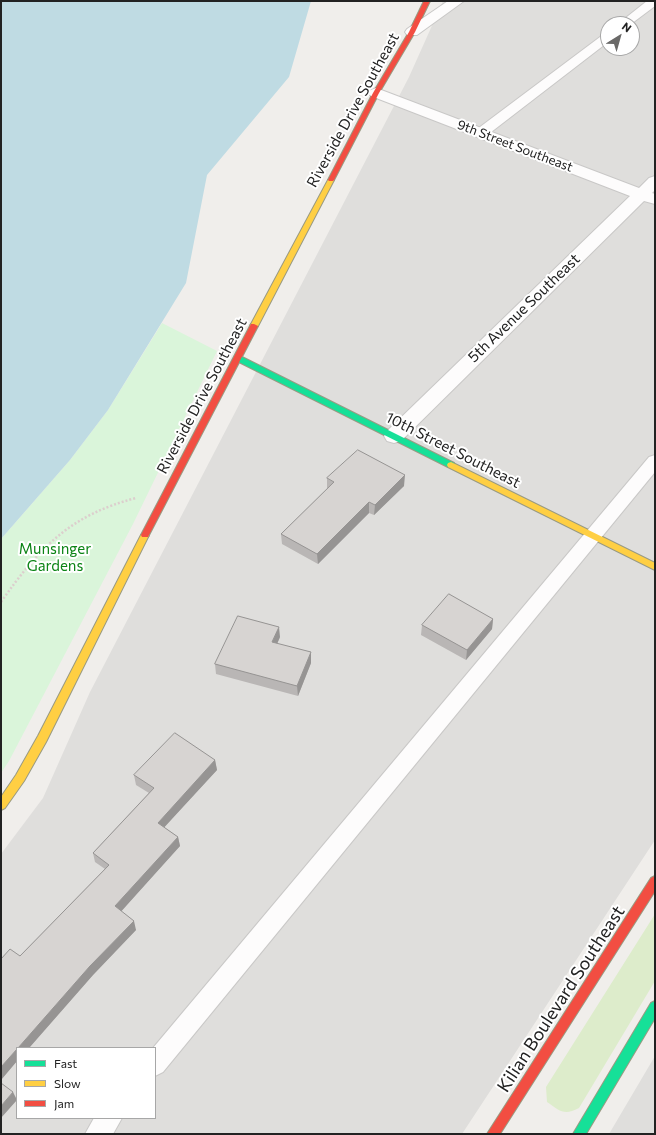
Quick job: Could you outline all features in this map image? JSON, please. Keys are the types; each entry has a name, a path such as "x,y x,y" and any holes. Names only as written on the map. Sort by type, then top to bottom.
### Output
{"street":[{"name":"Riverside Drive Southeast","path":"1,805 20,778 42,739 168,491 376,93 412,32 427,1"},
{"path":"412,32 457,1"},
{"name":"9th Street Southeast","path":"376,93 648,197"},
{"name":"5th Avenue Southeast","path":"394,436 648,197 655,181"},
{"name":"10th Street Southeast","path":"238,358 655,567"},
{"name":"Kilian Boulevard Southeast","path":"494,1134 655,881"},
{"path":"579,1134 655,1007"}],"lane":[{"path":"634,16 654,1"},
{"path":"481,133 600,42"},
{"path":"156,1063 592,535 655,461"},
{"path":"97,1134 109,1119"}],"path":[{"path":"1,602 44,547 87,516 120,501 168,491"}],"shaded area":[{"path":"443,1 655,1 655,840 462,1134 1,1134 1,854 43,798 90,692 409,77"},
{"path":"655,1056 655,1134 609,1134"}],"green space":[{"name":"Munsinger Gardens","path":"162,323 217,351 133,524 9,761 1,773 1,539 70,460 108,410"},
{"path":"655,914 655,981 579,1108 570,1112 559,1110 547,1102 546,1087"}],"water":[{"path":"1,1 311,1 289,77 207,175 186,283 108,410 70,460 1,539"}],"building":[{"path":"358,450 405,475 375,505 369,502 317,554 281,534 334,482 327,478"},
{"path":"449,594 493,619 467,650 422,625"},
{"path":"238,616 279,627 272,642 311,652 297,686 215,664"},
{"path":"175,733 215,760 158,823 178,837 115,906 134,921 90,966 19,1047 16,1047 16,1050 1,1067 1,959 10,949 20,956 109,865 93,853 154,788 134,775"},
{"path":"1,1083 13,1092 1,1106"}],"traffic: fast":[{"path":"238,358 451,465"},
{"path":"579,1134 655,1007"}],"traffic: slow":[{"path":"254,326 331,180"},
{"path":"451,465 655,567"},
{"path":"1,805 20,778 42,739 145,535"}],"traffic: jam":[{"path":"331,180 376,93 412,32 427,1"},
{"path":"145,535 254,326"},
{"path":"493,1134 655,881"}]}
